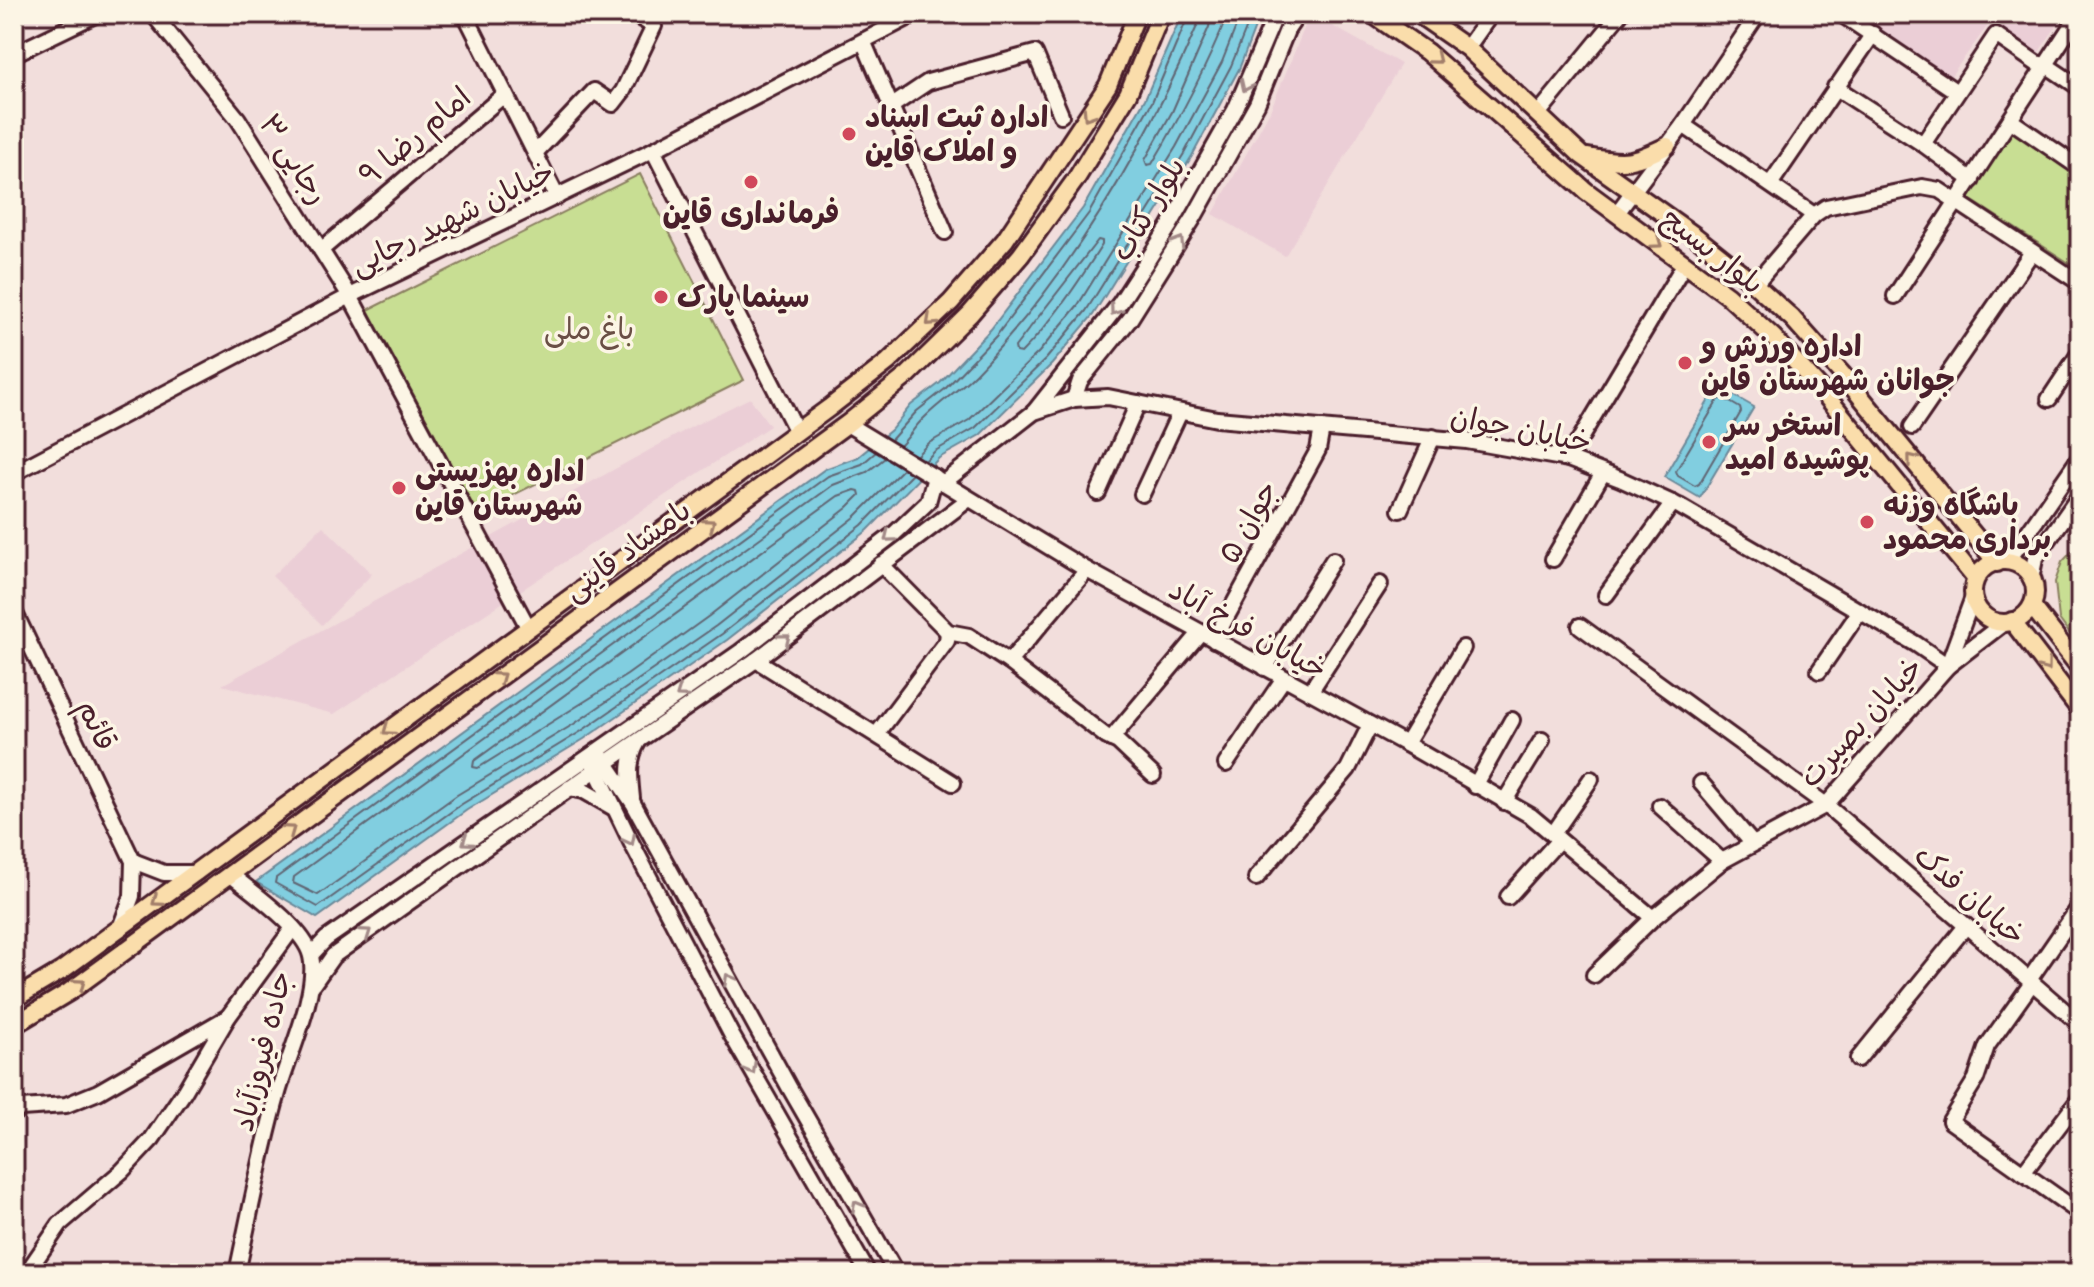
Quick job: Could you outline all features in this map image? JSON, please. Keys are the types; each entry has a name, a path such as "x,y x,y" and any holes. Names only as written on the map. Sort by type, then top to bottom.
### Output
{"main road":[{"name":"بامشاد قاینی","path":"14,999 61,971 196,873 888,362 951,302 1005,240 1108,85 1137,14"},
{"name":"بامشاد قاینی","path":"14,1025 69,992 847,424 908,375 970,314 1021,255 1076,179 1128,94 1161,14"},
{"name":"بلوار بسیج","path":"1372,14 1446,67 1586,191 1727,295 1773,337 1822,391 1975,578"},
{"name":"بلوار بسیج","path":"1418,14 1467,48 1581,155 1695,236 1792,318 2002,562"},
{"path":"1126,47 1144,56"},
{"path":"1581,155 1619,163 1634,161 1667,146"},
{"path":"2002,562 2026,569 2035,586 2032,606 2019,620 1999,623 1982,615 1973,597 1975,578 1989,564 2002,562"},
{"path":"2032,606 2080,668"},
{"path":"2008,622 2080,710"},
{"path":"423,705 437,722"}],"street":[{"path":"14,54 97,14"},
{"name":"رجایی ۳","path":"153,14 238,119 350,296 528,627"},
{"path":"465,14 557,197"},
{"path":"535,153 594,91 613,104 623,91 654,26 633,14"},
{"name":"خیابان شهید رجایی","path":"14,473 350,296 653,150 915,14"},
{"name":"بلوار کتاب","path":"1074,399 1080,381 1130,319 1193,219 1257,104 1287,30 1298,14"},
{"path":"1467,48 1491,14"},
{"path":"1538,114 1620,14"},
{"path":"1617,213 1683,125 1758,14"},
{"path":"1841,14 1957,92"},
{"path":"1895,296 2079,14"},
{"path":"1274,18 1285,23 1287,30"},
{"name":"بلوار کتاب","path":"1034,412 1120,303 1169,227 1235,110 1274,18"},
{"path":"1771,183 1873,34"},
{"path":"1923,144 1996,35 2080,88"},
{"path":"864,43 945,232"},
{"path":"892,106 928,82 1035,53 1061,115"},
{"path":"1835,87 1972,180"},
{"name":"امام رضا ۹","path":"321,250 505,94"},
{"path":"2010,120 2080,168"},
{"path":"1683,125 1814,215"},
{"path":"653,150 797,432"},
{"path":"1755,284 1814,215 1826,207 1922,187 1939,190 1959,202 2080,283"},
{"path":"1912,427 2032,252"},
{"path":"1568,459 1685,263"},
{"path":"2049,399 2080,352"},
{"name":"خیابان جوان","path":"1034,412 1074,399 1108,397 1254,423 1433,437 1568,459 1673,503 1916,644 1948,666"},
{"path":"1098,493 1138,403"},
{"path":"311,955 326,939 598,760 894,534 928,502 939,480 1034,412"},
{"path":"1142,494 1180,412"},
{"name":"خیابان فرخ آباد","path":"847,424 1087,570 1531,816 1653,918"},
{"name":"جوان ۵","path":"1214,640 1318,450 1322,428"},
{"path":"1400,510 1433,437"},
{"path":"2002,562 2080,457"},
{"path":"1553,559 1603,473"},
{"path":"2031,579 2035,559 2080,495"},
{"path":"311,987 333,956 569,788 598,760 638,742 756,660 969,499"},
{"path":"1606,595 1673,503"},
{"path":"1265,668 1333,560"},
{"path":"881,564 948,632 969,636 1009,662 1118,742 1153,775"},
{"path":"1009,662 1087,570"},
{"path":"1310,692 1380,584"},
{"path":"1948,666 1973,597"},
{"name":"قائم","path":"14,611 133,861 132,896 120,928"},
{"path":"1819,671 1860,611"},
{"path":"1948,666 2008,622"},
{"name":"خیابان فدک","path":"1580,626 1826,805 2080,1024"},
{"path":"877,734 947,641 948,632"},
{"path":"1111,739 1200,633"},
{"path":"1406,744 1463,648"},
{"path":"756,660 953,783"},
{"name":"خیابان بصیرت","path":"1594,975 1653,918 1722,861 1826,805 1948,666"},
{"path":"1226,764 1284,678"},
{"path":"1475,786 1512,720"},
{"path":"1256,878 1348,769 1370,725"},
{"path":"1504,802 1542,740"},
{"path":"633,803 629,770 631,754 638,742"},
{"path":"598,760 633,803 789,1087 896,1273"},
{"path":"598,760 614,808 731,1034 868,1273"},
{"path":"1508,897 1556,837 1591,779"},
{"path":"1701,783 1752,843"},
{"path":"569,788 584,791 614,808"},
{"path":"1660,806 1722,861"},
{"path":"133,861 164,873 196,873"},
{"name":"جاده فیروزآباد","path":"230,874 285,919 311,955 311,987 277,1095 237,1273"},
{"path":"2080,906 1987,1046 1976,1079 1950,1121 2080,1213"},
{"path":"1858,1059 1966,926"},
{"path":"31,1273 32,1265 60,1224 122,1171 152,1139 228,1017 293,928"},
{"path":"14,1113 21,1108 66,1105 98,1092 228,1017"},
{"path":"2023,1173 2080,1098"}],"shaded area":[{"path":"1856,14 2065,14 2036,56 1989,24 1950,77"},
{"path":"1320,19 1401,64 1285,256 1213,214 1270,111 1306,24"},
{"path":"750,398 770,426 334,714 222,685 695,425"},
{"path":"323,526 372,574 322,625 272,576"}],"green space":[{"path":"2008,127 2080,177 2080,270 1965,196"},
{"name":"باغ ملی","path":"640,174 744,380 477,513 368,310"},
{"path":"2080,543 2080,648 2059,619 2055,582 2062,562"}],"water":[{"path":"1182,14 1260,14 1239,69 1192,156 1093,315 1052,364 980,435 939,458 868,530 727,640 584,739 467,810 317,918 256,882 825,469 858,457 891,430 911,405 940,383 991,329 1083,208 1145,99"},
{"name":"استخر سر پوشیده امید","path":"1717,386 1754,407 1700,498 1664,477"}],"place":[{"name":"اداره ثبت اسناد و املاک قاین","path":"849,134"},
{"name":"فرمانداری قاین","path":"751,182"},
{"name":"سینما پارک","path":"661,297"},
{"name":"اداره ورزش و جوانان شهرستان قاین","path":"1685,363"},
{"name":"استخر سر پوشیده امید","path":"1709,442"},
{"name":"اداره بهزیستی شهرستان قاین","path":"399,488"},
{"name":"باشگاه وزنه برداری محمود","path":"1867,522"}]}
